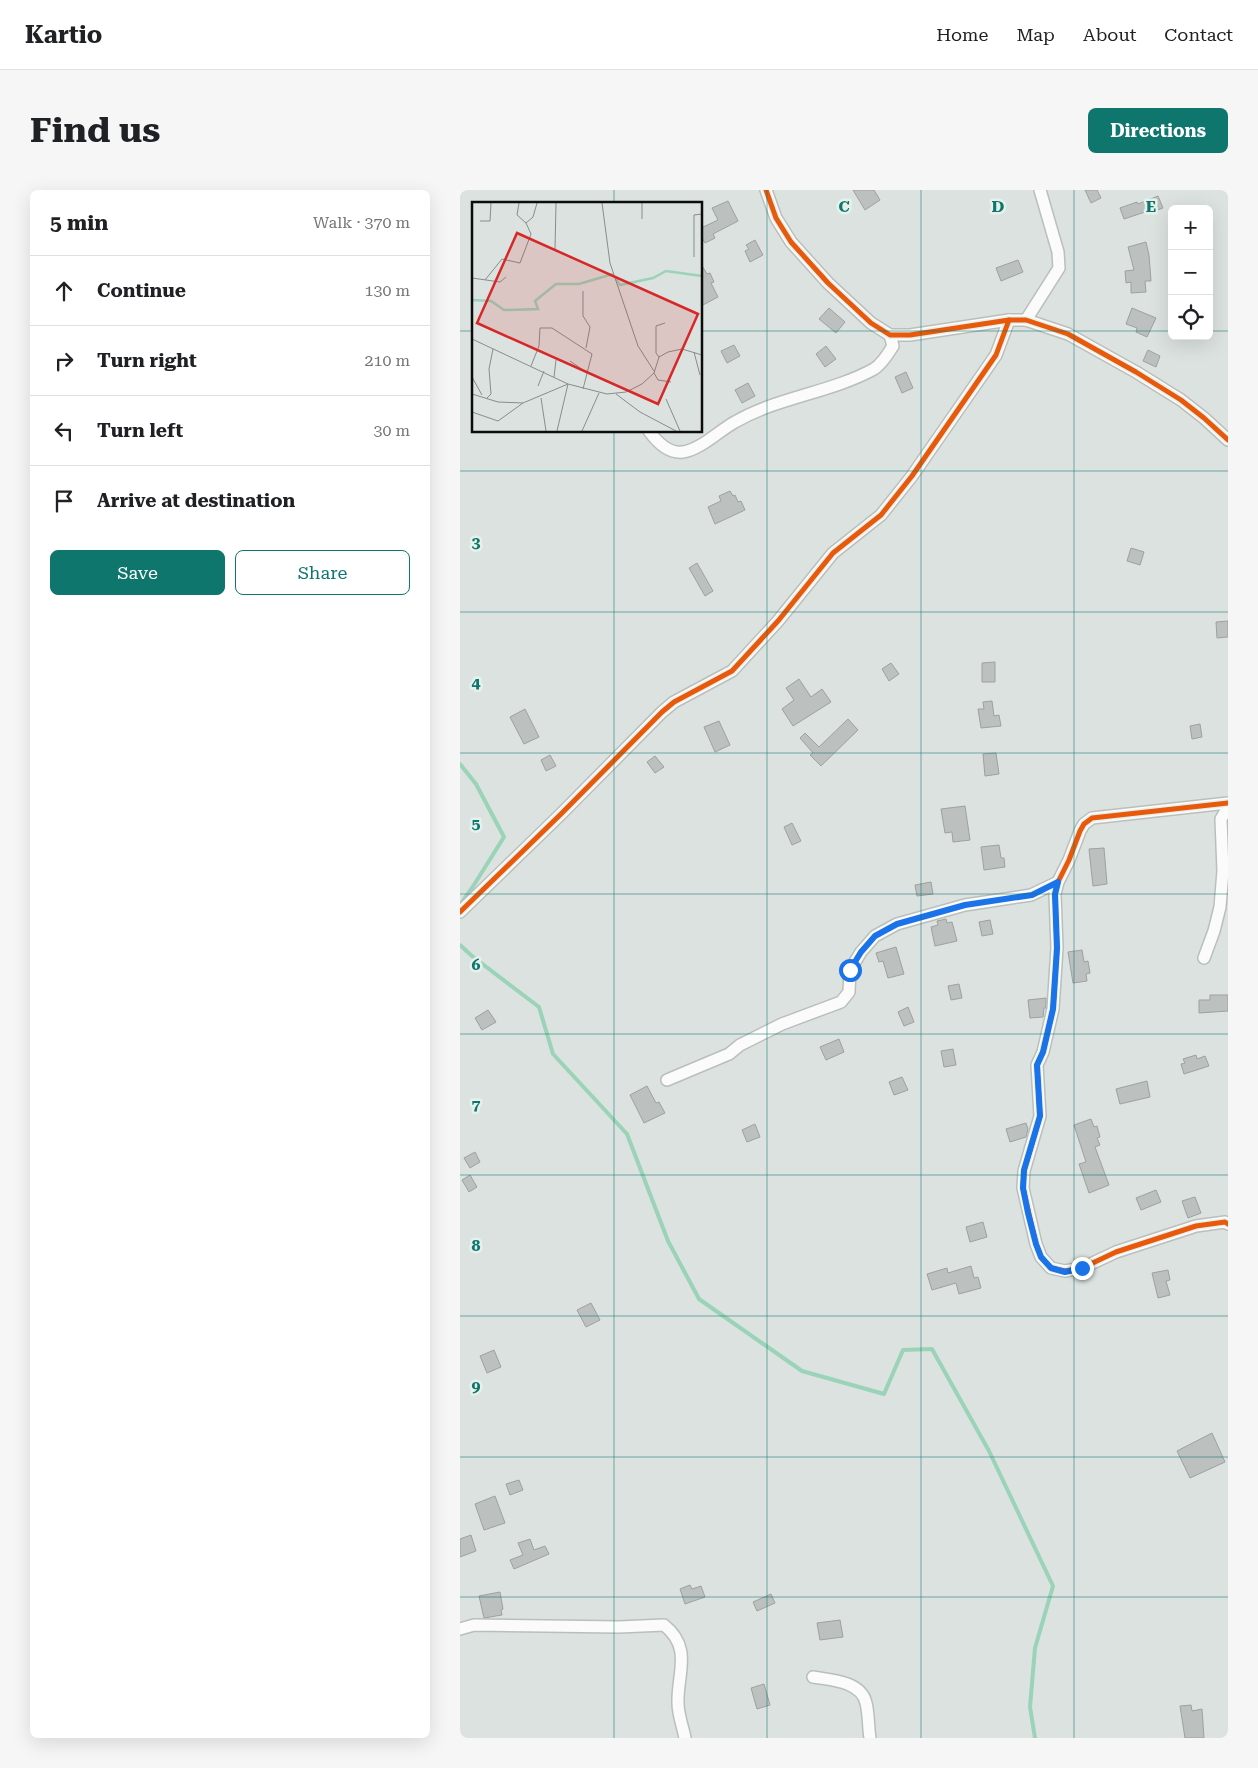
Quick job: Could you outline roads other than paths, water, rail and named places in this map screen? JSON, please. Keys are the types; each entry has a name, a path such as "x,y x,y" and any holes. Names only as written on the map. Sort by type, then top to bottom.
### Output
{"street":[{"path":"766,190 776,218 790,242 828,283 871,323 890,334 910,335 1009,320 1026,320 1068,334 1136,372 1181,400 1228,440"},
{"path":"1026,320 1059,268 1058,252 1040,190"},
{"path":"460,912 662,712 674,702 732,671 778,621 833,553 880,515 912,476 996,355 1009,320"},
{"path":"650,432 657,442 669,450 685,452 736,421 765,408 825,390 876,368 886,358 893,346 890,334"},
{"path":"1228,803 1092,818 1084,824 1058,882 1055,894 1057,948 1053,1009 1043,1052 1037,1065 1040,1116 1024,1170 1023,1188 1036,1244 1041,1257 1051,1268 1065,1272 1082,1268 1116,1252 1196,1226 1225,1222 1228,1224"},
{"path":"1204,958 1220,907 1223,871 1221,819 1228,807"},
{"path":"667,1080 722,1057 740,1045 782,1024 841,1002 849,992 850,970 861,952 875,936 897,924 965,905 1032,895 1058,882"},
{"path":"460,1629 474,1625 619,1627 664,1625 674,1634 678,1642 683,1666 678,1703 685,1738"},
{"path":"814,1677 850,1685 861,1693 866,1701 870,1738"}],"waterway":[{"path":"460,764 476,784 504,837 460,905"},
{"path":"460,945 539,1007 553,1054 627,1134 668,1241 699,1299 802,1371 884,1394 903,1350 932,1349 989,1451 1053,1586 1035,1648 1030,1707 1035,1738"}]}
